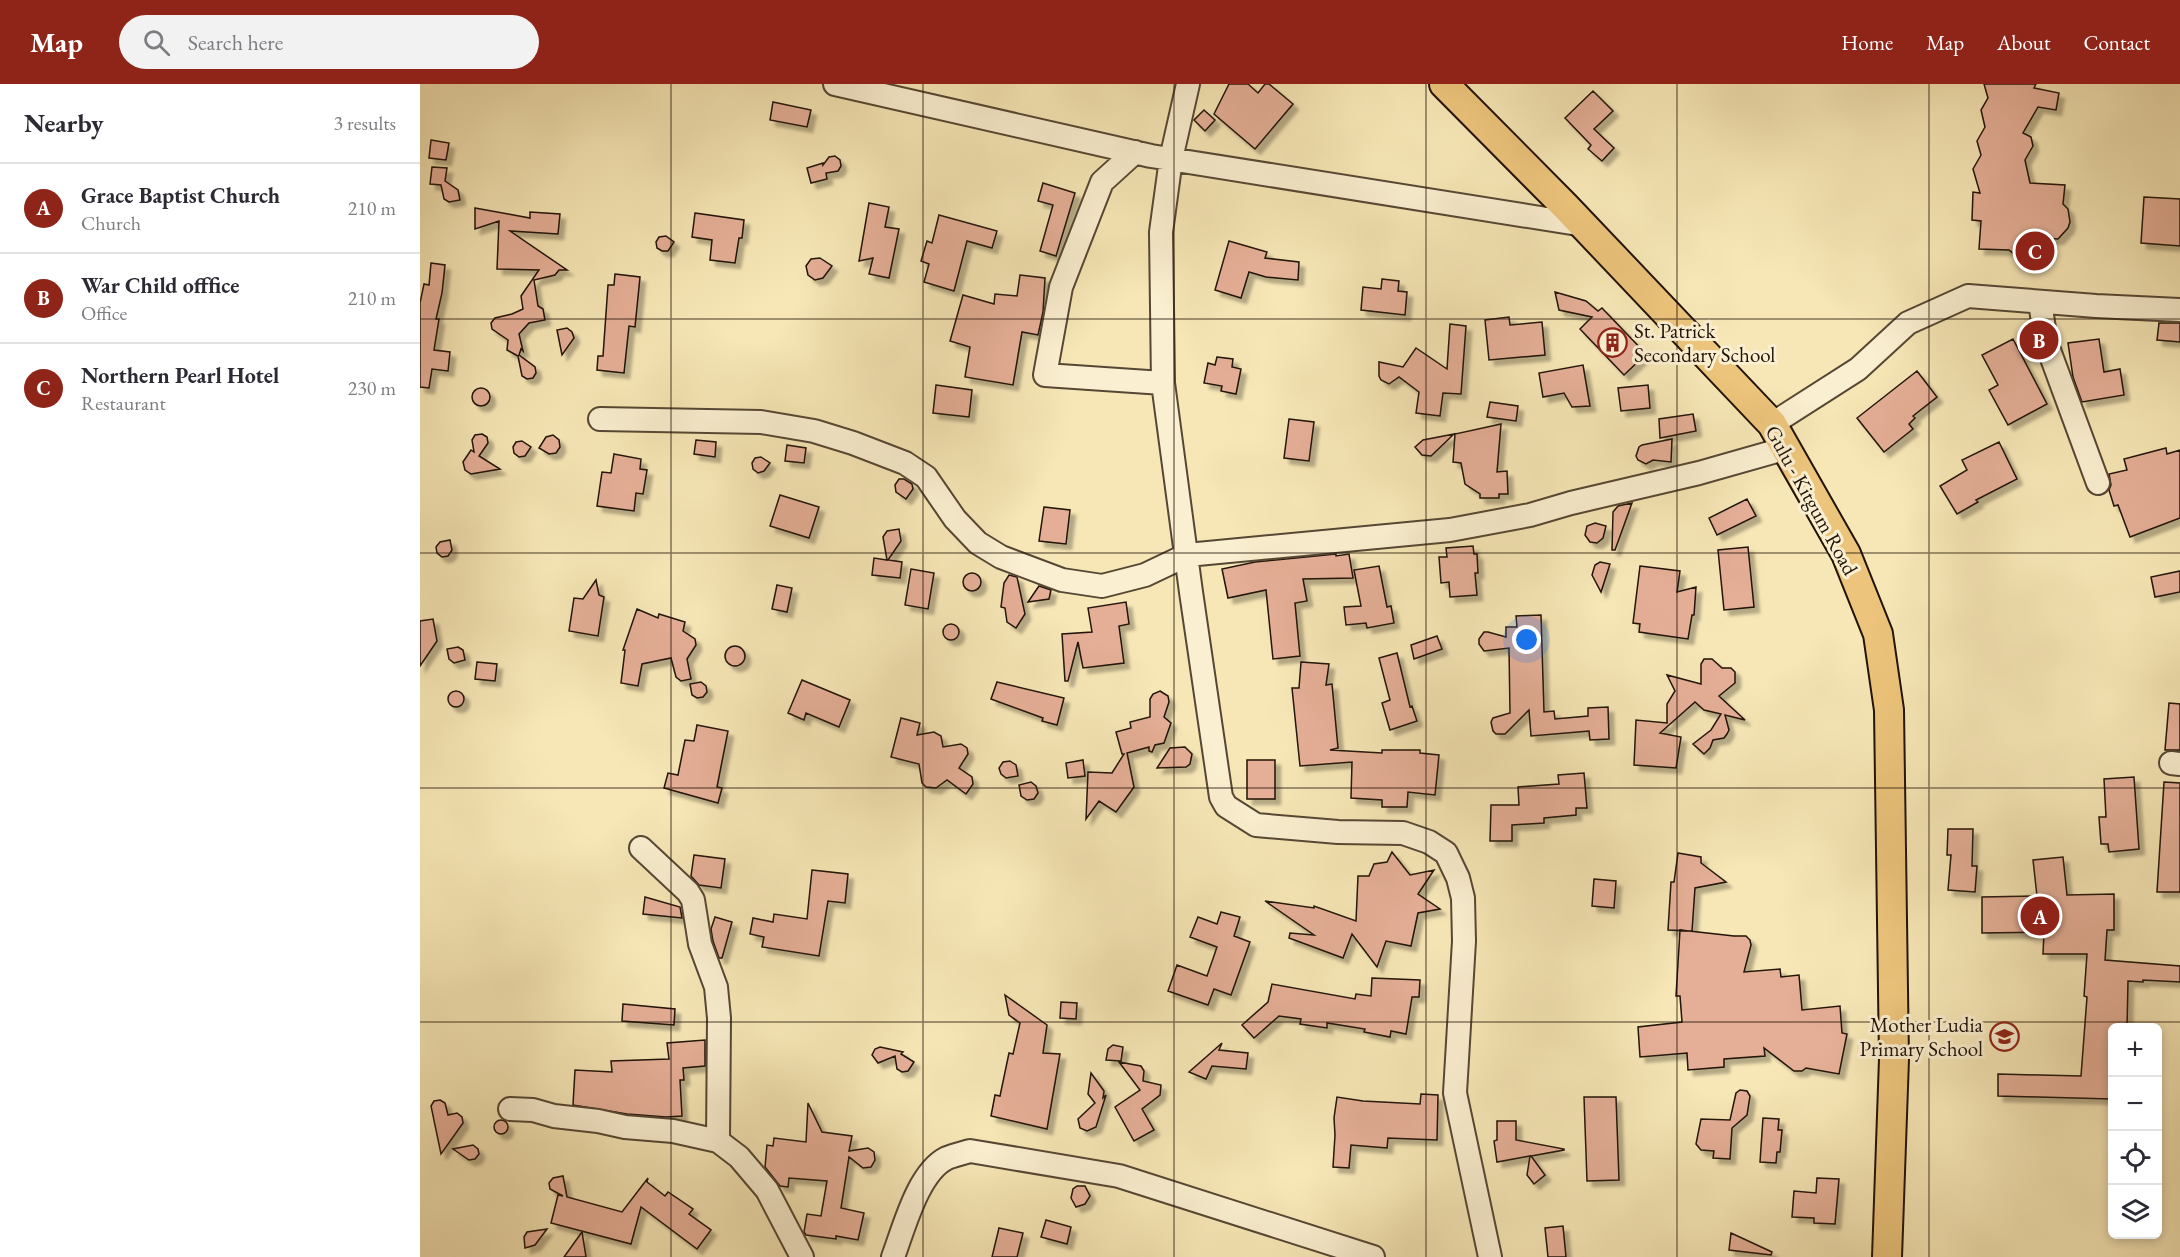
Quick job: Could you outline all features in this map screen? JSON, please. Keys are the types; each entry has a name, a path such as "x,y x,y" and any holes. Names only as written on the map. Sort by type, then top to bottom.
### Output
{"main road":[{"name":"Gulu - Kitgum Road","path":"1444,84 1584,225 1772,423 1846,554 1878,634 1889,710 1894,1059 1887,1257"}],"street":[{"path":"835,84 1134,152 1584,225"},
{"path":"1188,84 1172,159 1161,232 1163,383 1221,797 1226,806 1256,825 1338,832 1403,833 1429,842 1446,853 1458,878 1463,898 1464,941 1455,1093 1490,1257"},
{"path":"1134,152 1102,182 1061,287 1045,375 1163,383"},
{"path":"1772,423 1858,369 1908,323 1968,296 2180,310"},
{"path":"2040,302 2046,342 2098,483"},
{"path":"600,419 760,422 814,431 853,443 905,463 926,477 955,519 978,543 1001,557 1062,580 1102,586 1145,575 1187,555 1450,530 1530,515 1699,473 1787,448"},
{"path":"641,848 688,892 693,900 698,937 716,987 719,1018 718,1142"},
{"path":"510,1109 533,1110 554,1116 625,1127 673,1131 718,1142 739,1157 767,1190 802,1257"},
{"path":"893,1257 921,1185 934,1168 946,1158 970,1151 1119,1176 1364,1256"}],"building":[{"path":"1229,84 1248,84 1258,93 1265,84 1269,84 1293,104 1255,149 1214,114"},
{"path":"1984,84 2036,84 2034,88 2059,93 2056,110 2038,107 2023,133 2031,137 2033,146 2025,160 2030,183 2065,185 2063,204 2068,209 2070,222 2068,228 2058,239 2045,238 2041,252 2032,258 2019,258 2009,250 1979,249 1981,221 1972,220 1973,192 1980,193 1973,169 1981,155 1977,141 1985,127 1981,110 1988,98"},
{"path":"1593,91 1613,111 1594,129 1614,148 1602,161 1588,149 1591,145 1565,118"},
{"path":"773,102 811,110 807,127 770,120"},
{"path":"1204,110 1215,120 1205,131 1194,120"},
{"path":"431,140 449,143 446,160 429,158"},
{"path":"835,156 840,160 841,166 838,171 826,173 827,179 811,183 807,168 823,163 823,165 829,157"},
{"path":"432,167 447,168 445,181 458,190 460,200 449,202 444,199 441,185 430,184"},
{"path":"1043,183 1075,193 1056,256 1040,251 1053,205 1038,201"},
{"path":"2144,197 2180,199 2180,246 2141,243"},
{"path":"869,203 889,207 885,227 899,229 889,278 869,274 873,258 859,261"},
{"path":"475,208 530,218 530,212 560,214 558,234 510,231 567,270 559,270 555,275 534,280 538,306 543,309 545,320 529,323 519,334 523,351 521,349 519,355 535,367 536,373 533,378 527,379 522,376 518,356 507,350 508,340 492,329 491,323 495,318 523,309 521,296 539,270 497,269 499,221 475,229"},
{"path":"695,213 744,220 735,263 710,260 712,240 692,237"},
{"path":"939,215 997,231 992,248 967,241 954,291 924,282 929,264 921,261 927,241 932,243"},
{"path":"666,236 674,242 668,251 662,251 657,248 656,242 659,237"},
{"path":"1229,241 1267,252 1265,258 1299,262 1298,280 1266,277 1249,272 1241,298 1215,290"},
{"path":"820,258 832,266 823,278 815,280 808,275 806,266 811,259"},
{"path":"431,263 445,265 436,319 439,319 434,350 450,352 448,371 432,369 429,388 420,387 420,303 424,284 429,285"},
{"path":"615,274 640,277 635,327 629,326 624,373 597,370 598,356 603,356 608,285 614,285"},
{"path":"1020,275 1045,278 1043,312 1038,335 1022,332 1013,385 965,377 970,347 950,341 963,295 994,304 995,294 1017,296"},
{"path":"1382,279 1399,281 1398,291 1407,292 1405,315 1361,310 1363,287 1381,289"},
{"name":"St. Patrick Secondary School","path":"1555,292 1586,301 1598,311 1602,308 1646,354 1624,375 1580,329 1592,317 1559,310"},
{"path":"1509,317 1510,325 1542,322 1545,355 1489,360 1485,320"},
{"path":"2159,323 2180,323 2180,342 2157,340"},
{"path":"1450,324 1466,326 1461,394 1443,393 1440,416 1416,413 1419,392 1399,377 1389,384 1381,380 1379,362 1403,367 1416,348 1447,369"},
{"path":"567,328 572,332 574,338 562,355 557,330"},
{"path":"2013,339 2047,404 2008,425 1989,390 1998,385 1982,355"},
{"path":"2099,339 2104,372 2120,369 2124,395 2082,402 2073,377 2068,343"},
{"path":"1217,357 1233,359 1232,367 1241,369 1236,394 1221,391 1222,386 1204,383 1208,363 1215,365"},
{"path":"1583,365 1590,406 1572,407 1564,393 1543,397 1539,373"},
{"path":"1917,371 1937,397 1913,416 1915,418 1909,424 1913,429 1884,452 1857,418"},
{"path":"936,385 972,390 969,417 933,413"},
{"path":"1648,385 1650,408 1621,411 1618,388"},
{"path":"481,388 487,391 490,397 487,403 481,406 475,403 472,397 475,391"},
{"path":"1490,402 1518,406 1516,421 1487,417"},
{"path":"1693,414 1696,431 1660,438 1659,419"},
{"path":"1289,419 1314,422 1309,461 1284,458"},
{"path":"1501,424 1497,472 1507,471 1508,494 1499,494 1499,498 1480,498 1480,494 1465,484 1461,463 1453,462 1455,434"},
{"path":"482,434 487,437 488,443 479,456 500,469 471,474 465,470 463,462 471,450 474,452 472,440 475,435"},
{"path":"1454,434 1431,456 1422,455 1415,447 1423,440"},
{"path":"553,435 559,440 560,447 556,453 549,454 539,448 546,437"},
{"path":"1672,439 1671,462 1653,460 1646,464 1638,460 1636,456 1642,445"},
{"path":"696,440 716,442 715,457 694,454"},
{"path":"522,441 531,447 525,456 519,457 514,453 513,447 516,442"},
{"path":"1999,442 2017,479 1976,500 1978,502 1957,514 1940,486 1967,470 1962,460"},
{"path":"787,445 806,448 804,463 785,461"},
{"path":"2166,448 2167,454 2180,450 2180,518 2130,537 2118,505 2114,506 2109,490 2111,485 2109,474 2127,470 2124,459"},
{"path":"614,454 641,459 640,469 647,470 643,494 636,493 634,511 597,506 602,472 611,473"},
{"path":"761,457 770,463 764,471 758,473 753,469 752,463 755,458"},
{"path":"899,479 912,484 913,489 906,499 896,492 895,485"},
{"path":"780,495 819,507 809,538 770,526"},
{"path":"1747,499 1756,516 1717,535 1709,518"},
{"path":"1632,503 1615,550 1612,550 1613,512 1618,506"},
{"path":"1044,507 1070,510 1066,544 1039,541"},
{"path":"1595,523 1606,526 1603,538 1597,543 1590,542 1585,535 1587,526"},
{"path":"899,529 901,541 888,560 902,562 900,578 872,575 874,558 887,560 883,537 887,531"},
{"path":"450,540 452,550 448,556 442,557 437,553 436,547 440,542"},
{"path":"1473,546 1474,554 1477,554 1478,573 1475,573 1477,595 1450,597 1449,582 1441,583 1439,557 1447,557 1446,548"},
{"path":"1748,547 1754,607 1724,610 1718,550"},
{"path":"1336,554 1336,556 1349,554 1353,578 1303,579 1307,601 1295,603 1300,656 1273,659 1266,590 1228,598 1222,569 1255,562"},
{"path":"1600,562 1610,564 1601,592 1592,575 1595,565"},
{"path":"1379,566 1387,607 1391,606 1394,623 1367,628 1366,623 1346,625 1344,607 1361,606 1354,570"},
{"path":"1640,566 1680,571 1677,592 1696,587 1694,615 1692,615 1688,639 1639,632 1640,624 1633,623"},
{"path":"911,569 934,573 928,609 905,605"},
{"path":"2180,571 2180,592 2155,597 2151,577"},
{"path":"972,573 978,576 981,582 978,588 972,591 966,588 963,582 966,576"},
{"path":"1009,575 1017,577 1025,614 1016,628 1007,622 1005,608 1001,607 1004,583"},
{"path":"596,580 599,595 604,597 598,636 569,631 574,598 583,599"},
{"path":"777,585 792,588 787,612 772,609"},
{"path":"1039,586 1051,590 1049,599 1028,602"},
{"path":"1126,602 1129,624 1119,626 1124,663 1083,668 1078,642 1068,681 1065,681 1062,634 1092,632 1088,608"},
{"path":"637,609 658,618 659,614 685,622 683,631 695,639 696,645 687,659 691,679 681,681 676,677 671,658 642,664 638,686 621,683 625,650 623,650"},
{"path":"1541,615 1544,712 1554,711 1555,719 1588,716 1588,708 1608,707 1609,739 1590,740 1589,731 1531,736 1529,710 1505,734 1496,734 1493,731 1491,722 1493,718 1510,713 1509,648 1484,651 1479,644 1479,639 1484,632 1506,637 1506,627 1517,627 1516,616"},
{"path":"433,619 437,641 420,666 420,621"},
{"path":"951,624 959,632 951,640 943,632"},
{"path":"1437,636 1442,649 1414,659 1411,645"},
{"path":"735,646 742,649 745,656 742,663 735,666 728,663 725,656 728,649"},
{"path":"458,647 463,650 465,660 454,663 449,659 447,649"},
{"path":"1397,653 1410,707 1412,706 1417,721 1390,730 1382,703 1390,700 1379,658"},
{"path":"1704,659 1712,659 1722,668 1731,668 1735,672 1735,683 1719,696 1745,720 1725,715 1729,730 1727,734 1724,738 1713,740 1710,748 1704,754 1693,744 1711,730 1721,714 1704,710 1695,702 1660,733 1681,737 1676,768 1634,765 1636,720 1667,723 1667,704 1675,691 1667,675 1701,684 1701,664"},
{"path":"477,662 497,664 495,681 475,679"},
{"path":"1301,662 1329,664 1326,685 1332,684 1338,748 1330,750 1382,753 1382,750 1420,750 1420,753 1439,755 1435,795 1408,792 1407,807 1382,807 1382,800 1351,798 1352,762 1300,766 1292,688 1299,688"},
{"path":"802,680 850,700 839,727 806,713 804,720 788,713"},
{"path":"701,682 706,686 707,692 703,697 697,698 692,695 690,684"},
{"path":"997,682 1064,698 1057,725 991,699"},
{"path":"456,691 464,699 456,707 448,699"},
{"path":"1160,691 1168,696 1169,702 1164,717 1171,723 1164,743 1155,745 1152,752 1149,751 1149,747 1127,753 1134,787 1116,812 1099,801 1086,819 1088,772 1112,773 1124,754 1122,754 1116,732 1131,728 1130,722 1150,717 1150,699 1153,694"},
{"path":"2169,703 2180,704 2180,750 2165,750"},
{"path":"901,718 920,723 917,735 934,732 941,736 943,747 961,744 967,748 968,754 959,768 972,777 973,784 966,794 947,780 936,788 926,787 922,783 919,764 891,757"},
{"path":"697,725 728,731 717,787 722,788 718,803 664,788 668,773 678,775 685,740 694,741"},
{"path":"1185,747 1192,754 1190,764 1186,767 1157,768 1170,748"},
{"path":"1083,760 1085,776 1068,778 1066,763"},
{"path":"1247,760 1275,760 1275,799 1247,799"},
{"path":"1010,761 1016,765 1018,776 1006,778 1001,774 999,768 1003,762"},
{"path":"1584,773 1587,808 1576,808 1576,815 1544,818 1544,823 1512,825 1512,841 1490,841 1491,805 1519,805 1518,787 1559,784 1558,775"},
{"path":"2134,777 2139,849 2109,852 2108,844 2101,844 2099,817 2106,817 2104,779"},
{"path":"1031,782 1036,786 1038,793 1034,799 1027,800 1021,796 1019,785"},
{"path":"2164,782 2180,783 2180,892 2157,892"},
{"path":"1948,829 1973,829 1972,866 1977,866 1975,892 1948,890 1951,855 1947,855"},
{"path":"1392,852 1410,875 1434,870 1418,894 1440,909 1418,913 1411,946 1386,941 1377,967 1352,934 1343,958 1289,938 1290,933 1314,935 1265,901 1314,908 1314,906 1356,921 1358,876 1369,876 1374,864 1387,862"},
{"path":"1678,853 1701,857 1701,863 1726,882 1695,888 1692,931 1668,930 1671,882 1674,882"},
{"path":"694,855 725,859 721,888 699,885 691,876"},
{"path":"2063,857 2067,895 2114,894 2114,930 2107,930 2105,960 2180,966 2180,982 2128,981 2127,1023 2108,1023 2108,1099 1998,1096 1998,1074 2081,1076 2087,997 2084,996 2087,954 2043,954 2044,932 1982,933 1982,897 2037,896 2033,860"},
{"path":"812,870 848,874 845,903 828,901 819,956 762,947 764,937 750,934 753,918 773,922 774,914 807,919"},
{"path":"1594,879 1616,881 1614,908 1592,906"},
{"path":"645,897 680,907 682,918 643,914"},
{"path":"1221,912 1240,917 1234,936 1250,942 1231,995 1214,989 1208,1005 1168,991 1177,965 1207,976 1217,947 1190,937 1198,917 1217,924"},
{"path":"715,917 732,922 722,958 719,958 713,941 711,929"},
{"path":"1680,930 1746,936 1751,945 1744,972 1780,969 1781,977 1799,975 1802,1010 1840,1006 1842,1033 1847,1034 1839,1074 1806,1068 1802,1071 1794,1071 1764,1048 1765,1056 1724,1059 1724,1067 1688,1070 1687,1053 1640,1057 1638,1027 1682,1022 1680,996 1676,996"},
{"path":"1372,978 1420,980 1419,997 1412,997 1406,1034 1391,1031 1390,1037 1364,1032 1365,1029 1327,1023 1327,1028 1300,1024 1301,1019 1279,1016 1254,1038 1242,1025 1268,1002 1272,984 1355,999 1356,994 1371,996"},
{"path":"1005,995 1047,1025 1043,1053 1060,1054 1047,1129 991,1116 995,1095 1000,1096 1009,1053 1013,1054 1020,1023 1009,1015"},
{"path":"1061,1002 1077,1003 1076,1019 1060,1018"},
{"path":"623,1004 675,1009 674,1025 622,1021"},
{"path":"705,1040 705,1066 683,1068 684,1080 680,1080 682,1116 627,1114 573,1105 575,1070 612,1072 611,1061 669,1059 667,1043"},
{"path":"1222,1043 1219,1050 1248,1053 1246,1069 1212,1066 1206,1079 1189,1072"},
{"path":"1113,1045 1123,1047 1121,1061 1106,1060 1108,1049"},
{"path":"880,1047 903,1052 901,1054 914,1062 908,1071 902,1072 897,1069 895,1056 878,1063 872,1055 875,1049"},
{"path":"1119,1062 1141,1066 1144,1071 1143,1081 1161,1085 1160,1095 1142,1109 1154,1130 1134,1141 1115,1107 1140,1090"},
{"path":"1091,1073 1104,1091 1103,1098 1106,1095 1096,1127 1087,1131 1080,1128 1078,1119 1095,1103 1088,1094"},
{"path":"1740,1090 1747,1091 1750,1096 1747,1115 1732,1128 1730,1159 1713,1158 1714,1151 1701,1150 1696,1144 1701,1119 1730,1120 1736,1093"},
{"path":"1421,1094 1438,1095 1437,1140 1388,1138 1387,1148 1351,1145 1349,1168 1333,1167 1337,1097 1363,1101 1420,1104"},
{"path":"1584,1097 1616,1097 1619,1180 1587,1181"},
{"path":"440,1100 445,1103 448,1115 457,1113 462,1117 463,1123 441,1154 431,1106 434,1101"},
{"path":"808,1103 822,1132 852,1136 849,1151 868,1148 874,1152 875,1160 871,1167 863,1168 849,1157 841,1208 864,1213 858,1240 836,1236 836,1239 806,1235 804,1232 807,1214 821,1216 827,1181 789,1178 788,1187 780,1186 765,1167 767,1145 773,1146 774,1138 806,1142"},
{"path":"1763,1118 1779,1119 1778,1130 1782,1130 1780,1152 1777,1152 1776,1163 1760,1162"},
{"path":"498,1120 504,1120 508,1127 504,1134 498,1134 494,1130 494,1124"},
{"path":"1497,1121 1516,1121 1516,1140 1564,1149 1531,1156 1545,1175 1534,1184 1527,1175 1530,1156 1497,1162 1494,1141 1497,1140"},
{"path":"473,1145 478,1149 479,1154 475,1159 469,1160 453,1149"},
{"path":"563,1176 567,1197 622,1212 648,1178 647,1182 665,1196 668,1192 693,1209 689,1214 711,1230 697,1249 641,1207 631,1244 551,1223 558,1195 563,1196 550,1189 549,1183 553,1178"},
{"path":"1817,1178 1839,1179 1835,1224 1814,1223 1814,1218 1792,1217 1794,1191 1816,1193"},
{"path":"1077,1186 1085,1186 1090,1196 1085,1204 1076,1207 1071,1198 1073,1189"},
{"path":"1046,1220 1071,1227 1067,1244 1041,1237"},
{"path":"1563,1226 1566,1257 1548,1257 1545,1228"},
{"path":"999,1228 1023,1233 1017,1257 992,1257"},
{"path":"547,1229 535,1245 525,1248 524,1237 527,1232"},
{"path":"582,1232 586,1257 564,1257"},
{"path":"1731,1233 1772,1252 1771,1255 1729,1250"}],"place":[{"name":"Northern Pearl Hotel","path":"2035,251"},
{"name":"War Child offfice","path":"2039,340"},
{"name":"St. Patrick Secondary School","path":"1613,342"},
{"name":"Grace Baptist Church","path":"2040,916"},
{"name":"Mother Ludia Primary School","path":"2004,1036"}]}
